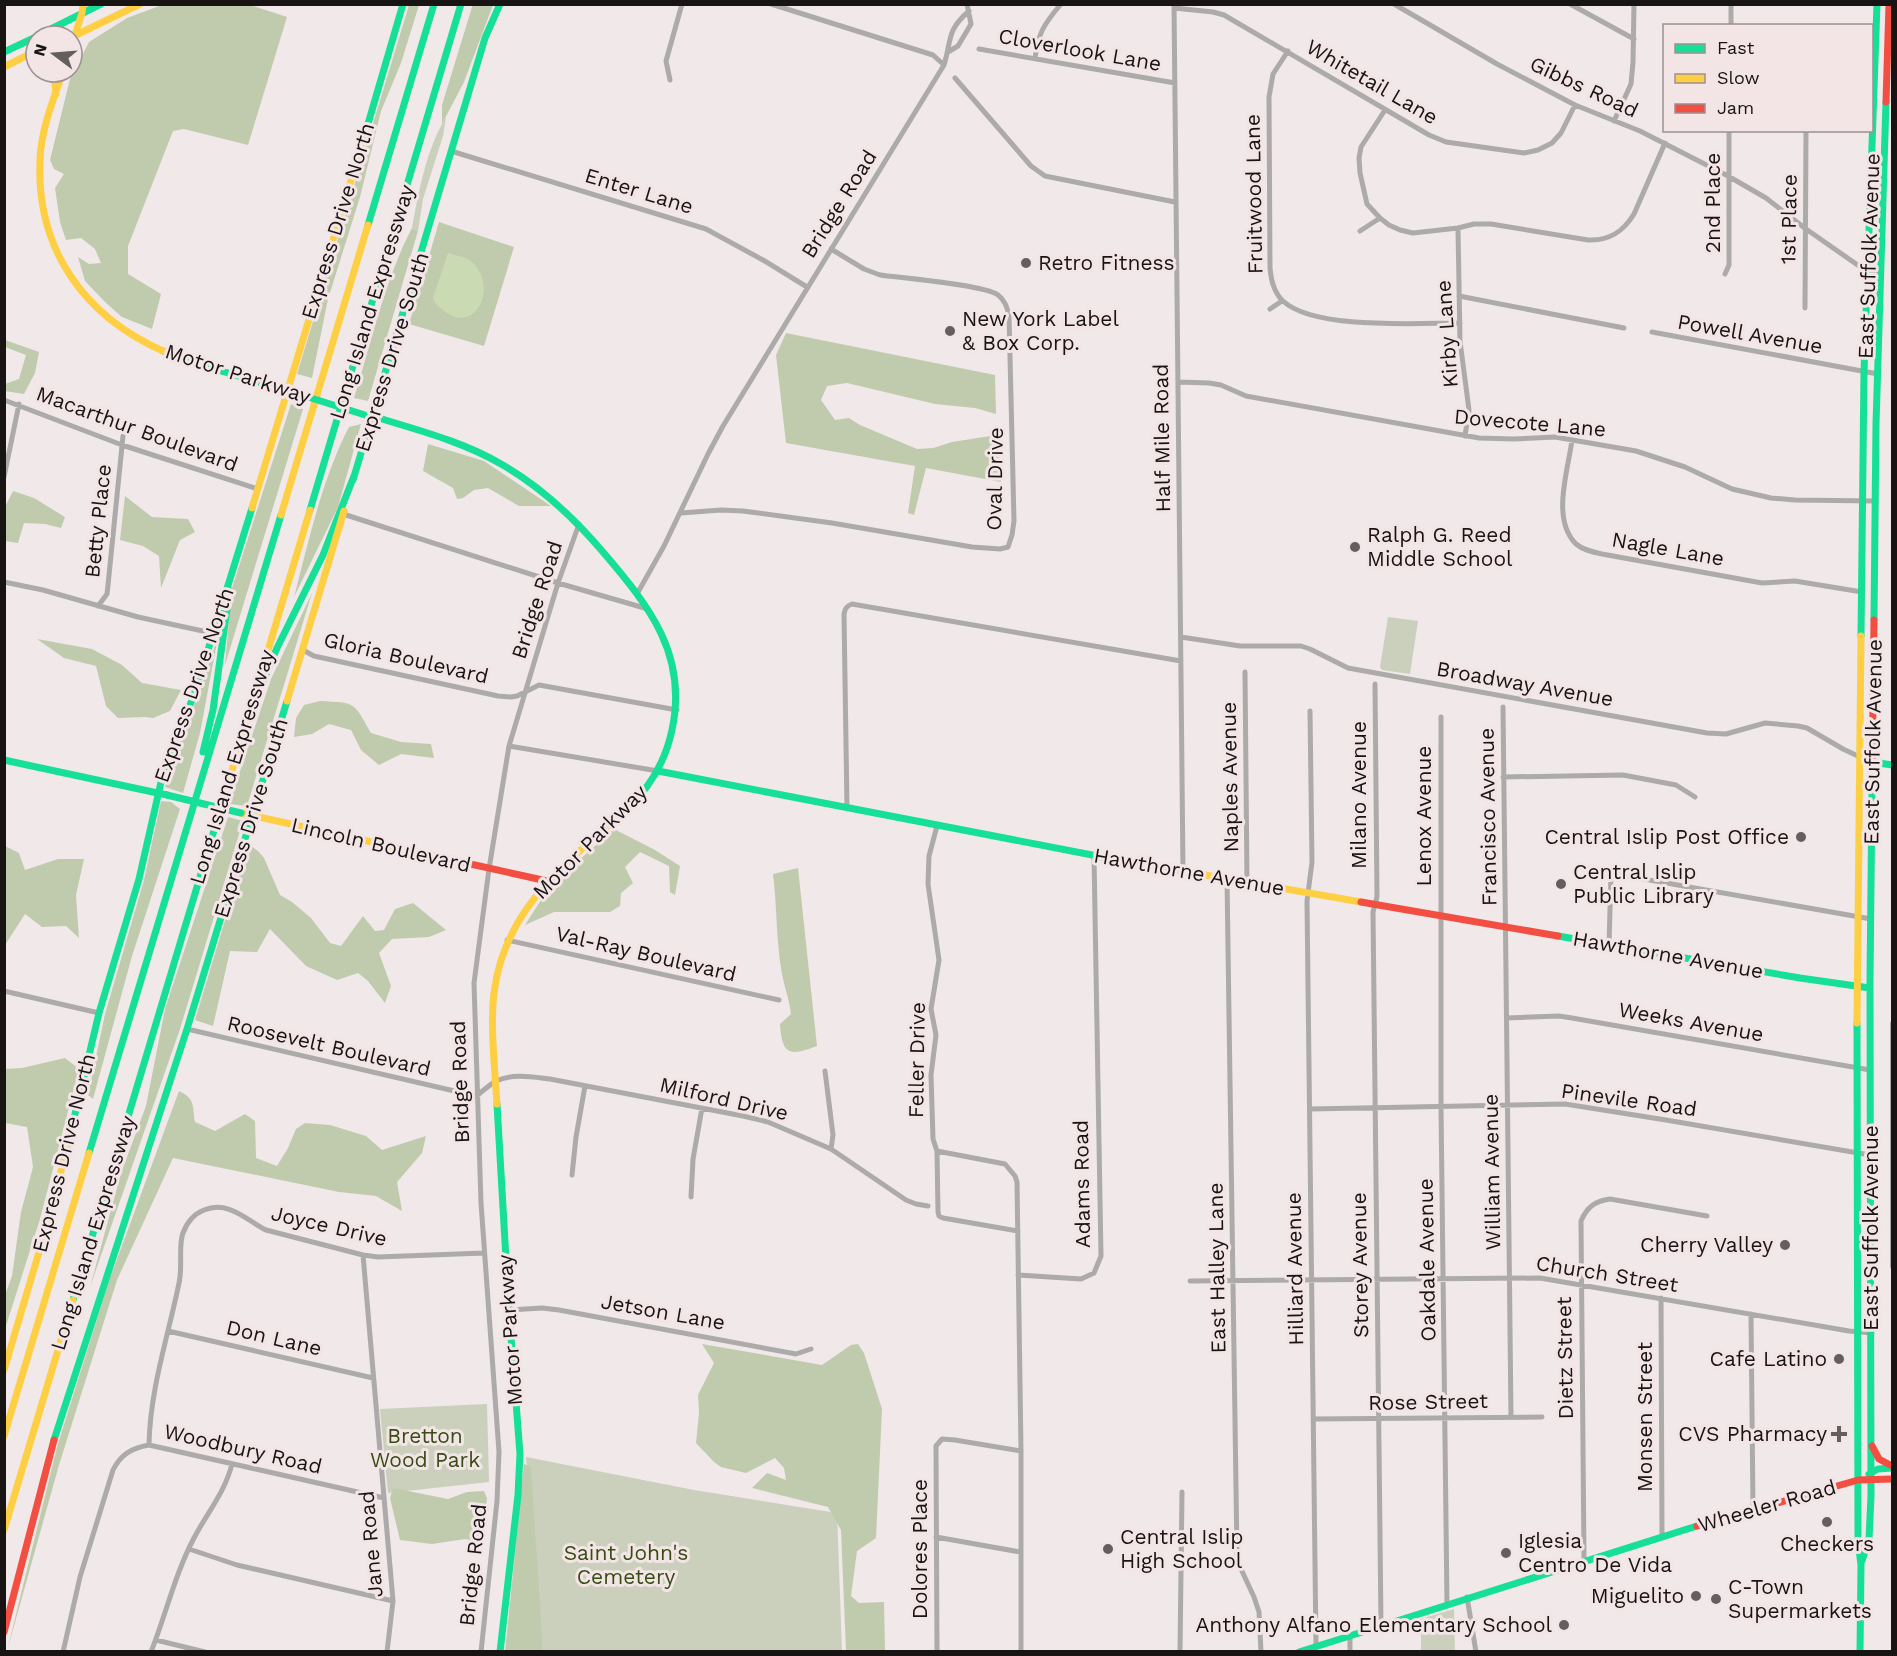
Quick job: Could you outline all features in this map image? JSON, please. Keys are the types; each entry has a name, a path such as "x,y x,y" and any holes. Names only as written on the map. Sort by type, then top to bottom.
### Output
{"main road":[{"path":"78,24 83,4"},
{"path":"60,24 101,4"},
{"path":"84,32 140,4"},
{"name":"Express Drive North","path":"4,1370 45,1232 99,1013 139,879 164,769 194,695 289,391 403,4"},
{"name":"Long Island Expressway","path":"4,1436 434,4"},
{"name":"Long Island Expressway","path":"4,1530 461,4"},
{"name":"Express Drive South","path":"4,1632 46,1461 187,1029 303,650 354,476 369,415 485,38 500,4"},
{"name":"East Suffolk Avenue","path":"1861,1565 1858,1540 1857,987 1864,372 1877,4"},
{"name":"East Suffolk Avenue","path":"1861,1565 1869,1539 1871,1477 1870,988 1878,374 1889,4"},
{"path":"4,52 24,42"},
{"path":"4,69 24,58"},
{"path":"4,69 24,62"},
{"path":"55,84 56,94"},
{"name":"Motor Parkway","path":"59,84 44,129 40,160 41,196 48,231 60,258 73,280 92,304 116,326 143,342 173,355 447,440 498,462 542,492 579,524 648,609 661,630 674,670 677,710 669,743 658,771 642,794 547,881 527,906 507,940 494,995 504,1251 520,1456 517,1504 500,1652"},
{"path":"235,757 277,648 322,555 354,476"},
{"path":"186,827 213,710 228,602 228,585"},
{"path":"1860,758 1893,765"},
{"name":"Lincoln Boulevard","path":"4,760 547,881"},
{"name":"Hawthorne Avenue","path":"658,771 1094,856 1870,988"},
{"path":"1871,1442 1879,1459 1893,1467"},
{"name":"Wheeler Road","path":"1871,1477 1878,1469 1893,1467"},
{"name":"Wheeler Road","path":"1299,1652 1662,1536 1858,1480 1871,1477 1893,1479"},
{"path":"1860,1652 1861,1565"}],"street":[{"path":"670,80 666,61 682,4"},
{"path":"771,4 933,55 944,65"},
{"name":"Bridge Road","path":"948,52 958,46 971,24 967,4"},
{"path":"1035,59 1040,31 1061,4"},
{"name":"Gibbs Road","path":"1394,4 1497,64 1575,105 1665,143 1728,176 1767,198 1853,263 1868,271 1881,274"},
{"path":"1570,4 1634,39"},
{"path":"1614,121 1631,84 1634,4"},
{"path":"1731,4 1731,24"},
{"name":"Whitetail Lane","path":"1174,6 1224,15 1438,140 1524,153 1538,150 1552,143 1561,133 1575,105"},
{"name":"Half Mile Road","path":"1174,6 1183,871"},
{"name":"Bridge Road","path":"637,594 681,513 723,425 944,65 955,23 969,11"},
{"name":"Cloverlook Lane","path":"979,49 1175,83"},
{"name":"Fruitwood Lane","path":"1288,51 1273,74 1269,97 1270,268 1271,280 1276,292 1282,301 1308,315 1374,323 1460,323"},
{"path":"954,78 1031,166 1045,176 1175,202"},
{"path":"1385,110 1361,147 1360,173 1367,204 1380,218 1400,230 1413,233 1474,224 1491,224 1588,240 1601,240 1613,236 1628,225 1665,143"},
{"name":"2nd Place","path":"1725,274 1729,265 1729,132"},
{"name":"1st Place","path":"1805,308 1806,132"},
{"name":"Enter Lane","path":"451,151 706,229 807,287"},
{"path":"1360,231 1380,218"},
{"name":"Kirby Lane","path":"1458,228 1462,361 1469,410 1465,436"},
{"name":"Oval Drive","path":"681,513 743,511 832,523 972,547 1000,549 1008,547 1014,521 1009,315 1005,303 998,295 980,288 880,274 864,269 831,249"},
{"path":"1459,297 1624,328"},
{"path":"1270,309 1282,301"},
{"name":"Powell Avenue","path":"1652,332 1878,374"},
{"name":"Dovecote Lane","path":"1178,382 1221,385 1246,396 1465,436 1494,440 1548,437 1636,451 1685,466 1716,482 1749,494 1795,501 1876,501"},
{"name":"Macarthur Boulevard","path":"4,400 122,445 258,489"},
{"path":"4,477 8,440 19,404"},
{"name":"Betty Place","path":"98,606 107,594 123,436"},
{"name":"Nagle Lane","path":"1572,440 1562,511 1568,532 1577,545 1602,554 1762,583 1795,581 1862,592"},
{"path":"343,514 558,583 648,609"},
{"name":"Bridge Road","path":"481,1652 497,1501 499,1452 484,1252 476,1096 474,983 489,869 509,746 558,583 579,524"},
{"path":"4,582 212,633"},
{"path":"847,808 844,614 845,609 852,604 1181,661"},
{"name":"Broadway Avenue","path":"1181,637 1240,646 1301,646 1348,668 1707,733 1726,734 1765,723 1798,726 1807,728 1860,758"},
{"name":"Gloria Boulevard","path":"303,650 314,656 498,696 517,696 539,685 677,710"},
{"name":"Naples Avenue","path":"1245,672 1247,882"},
{"name":"Milano Avenue","path":"1375,684 1377,897 1375,905"},
{"name":"Francisco Avenue","path":"1503,707 1505,927"},
{"name":"Hilliard Avenue","path":"1310,711 1312,862 1307,901 1316,1646"},
{"name":"Lenox Avenue","path":"1440,915 1441,717"},
{"name":"Hawthorne Avenue","path":"509,746 658,771"},
{"path":"1503,777 1623,776 1676,786 1695,797"},
{"name":"Feller Drive","path":"937,826 929,856 928,884 939,960 931,1010 936,1043 931,1075 933,1139 938,1151 939,1216 1018,1231"},
{"name":"Adams Road","path":"1018,1275 1081,1279 1094,1273 1101,1256 1094,856"},
{"path":"1587,869 1871,919"},
{"path":"1609,945 1611,874"},
{"name":"East Halley Lane","path":"1227,879 1237,1555 1259,1612 1261,1652"},
{"name":"Storey Avenue","path":"1375,905 1373,912 1382,1625"},
{"name":"Oakdale Avenue","path":"1440,915 1447,1605"},
{"name":"William Avenue","path":"1505,927 1511,1417"},
{"name":"Val-Ray Boulevard","path":"507,940 779,1000"},
{"path":"4,991 99,1013"},
{"name":"Weeks Avenue","path":"1507,1018 1559,1016 1870,1070"},
{"name":"Roosevelt Boulevard","path":"187,1029 476,1096"},
{"path":"825,1071 833,1135 831,1149"},
{"name":"Milford Drive","path":"496,1082 512,1077 530,1077 768,1122 831,1149 906,1200 928,1206"},
{"path":"476,1096 496,1082"},
{"path":"572,1175 585,1086"},
{"name":"Pinevile Road","path":"1310,1109 1508,1107 1565,1104 1870,1155"},
{"path":"692,1197 693,1159 702,1108"},
{"path":"938,1151 1005,1164 1017,1182 1021,1652"},
{"name":"Dietz Street","path":"1584,1560 1581,1221 1590,1206 1610,1199 1707,1216"},
{"name":"Joyce Drive","path":"149,1444 152,1401 182,1268 182,1236 193,1217 204,1210 215,1207 237,1211 267,1230 363,1255 392,1257 484,1252"},
{"name":"Jane Road","path":"363,1255 393,1601 387,1652"},
{"name":"Church Street","path":"1190,1281 1540,1278 1872,1333"},
{"name":"Monsen Street","path":"1661,1298 1662,1536"},
{"name":"Jetson Lane","path":"509,1310 542,1308 559,1310 796,1354 811,1349"},
{"path":"1751,1314 1753,1510"},
{"name":"Don Lane","path":"168,1331 373,1378"},
{"name":"Rose Street","path":"1313,1419 1542,1418"},
{"name":"Dolores Place","path":"938,1652 936,1446 942,1439 1021,1451"},
{"name":"Woodbury Road","path":"63,1652 80,1577 113,1470 118,1460 136,1448 149,1444 384,1498"},
{"path":"151,1652 189,1549 225,1487 232,1464"},
{"path":"1180,1652 1182,1492"},
{"path":"936,1537 1020,1552"},
{"path":"189,1549 237,1565 393,1601"},
{"path":"1467,1597 1474,1628 1476,1652"},
{"path":"1350,1635 1350,1652"},
{"path":"156,1640 205,1652"}],"green space":[{"path":"446,117 443,136 423,199 418,231 412,228 421,185 433,143"},
{"path":"1388,617 1418,621 1410,674 1382,670 1380,667"},
{"name":"Bretton Wood Park","path":"487,1404 489,1482 388,1493 380,1409"},
{"name":"Saint John's Cemetery","path":"526,1457 694,1490 837,1513 842,1651 543,1651"},
{"path":"1454,1609 1455,1651 1421,1651 1421,1619"}],"shaded area":[{"path":"473,4 493,5 464,82 442,124 442,105"},
{"path":"162,5 250,5 287,17 248,145 184,129 173,131 128,246 128,274 161,294 152,329 122,317 85,281 78,257 89,264 101,263 95,249 81,238 66,240 60,222 55,188 64,174 54,169 50,160 69,84 84,84 84,52 89,42 127,18"},
{"path":"409,5 419,5 401,63 381,111 360,197 328,299 312,378 297,374"},
{"path":"439,222 514,247 484,346 409,324"},
{"path":"412,228 418,231 368,401 354,398 386,290"},
{"path":"448,253 471,261 479,271 483,283 480,305 465,318 454,317 437,305 433,298"},
{"path":"786,333 995,375 996,414 975,408 935,404 847,383 827,386 821,400 835,420 849,418 860,425 917,449 997,435 1001,482 926,468 914,515 908,513 915,466 786,443 776,355"},
{"path":"5,340 39,352 35,373 24,394 5,391 5,384 19,379 26,355 5,347"},
{"path":"291,404 303,409 225,665 232,588"},
{"path":"361,424 338,507 294,597 331,467 349,427"},
{"path":"428,444 484,461 551,506 519,506 488,488 474,490 463,498 457,499 453,488 423,471"},
{"path":"13,491 34,498 65,517 61,528 45,524 24,523 18,543 5,541 5,507"},
{"path":"125,496 152,517 188,519 195,532 180,540 161,588 159,556 143,546 120,540"},
{"path":"312,593 247,806 229,804 271,679"},
{"path":"218,637 200,733 183,793 165,787 173,757 191,715"},
{"path":"37,639 92,649 122,665 142,683 181,690 170,711 153,718 118,718 106,706 96,666 64,658"},
{"path":"320,701 341,702 352,706 371,733 401,742 431,744 434,758 401,754 379,765 361,750 351,730 329,724 312,734 294,737 296,718 304,705"},
{"path":"161,801 171,802 180,809 132,956 93,1099 88,1095 105,1014 144,880"},
{"path":"228,817 243,821 180,1029 90,1287 121,1173 146,1106 165,1009"},
{"path":"614,829 680,866 675,895 670,892 669,866 640,852 625,867 633,883 621,893 620,906 610,912 554,912 525,925 550,886"},
{"path":"248,844 264,858 280,895 311,918 330,943 341,946 363,916 375,931 384,930 395,909 413,903 446,930 429,937 392,939 379,953 391,986 385,1003 368,981 358,973 337,980 306,966 270,929 257,952 230,951 213,1026 195,1020"},
{"path":"5,846 19,853 25,870 58,859 84,859 76,895 79,938 66,926 42,927 25,914 5,945"},
{"path":"798,868 817,1046 794,1052 785,1048 781,1035 780,1024 791,1014 779,956 773,874"},
{"path":"65,1058 79,1069 40,1219 5,1329 5,1295 12,1276 21,1212 33,1167 27,1127 5,1123 5,1069 22,1068"},
{"path":"179,1091 191,1100 195,1122 215,1131 245,1114 255,1121 256,1158 277,1166 296,1129 305,1123 330,1125 366,1136 382,1150 426,1136 422,1153 397,1182 402,1211 376,1196 339,1192 173,1158 117,1280 59,1465 7,1651 57,1447 109,1281"},
{"path":"702,1344 822,1365 851,1345 858,1344 864,1353 882,1409 876,1538 857,1551 851,1596 859,1603 884,1602 885,1651 846,1651 841,1530 828,1507 752,1488 767,1473 786,1480 784,1468 775,1458 746,1473 721,1467 696,1443 698,1395 714,1363"},
{"path":"524,1464 531,1467 543,1651 505,1652"},
{"path":"393,1488 448,1499 467,1492 484,1491 487,1498 482,1542 465,1539 432,1544 400,1540 390,1498"}],"railway":[{"path":"1892,1023 1892,1267"}],"traffic: fast":[{"path":"61,24 101,4"},
{"path":"363,141 403,4"},
{"path":"368,225 434,4"},
{"path":"310,510 461,4"},
{"path":"353,480 485,38 500,4"},
{"path":"1873,117 1877,4"},
{"path":"4,52 24,43"},
{"path":"1874,620 1876,424 1886,102"},
{"path":"1861,636 1864,372 1872,132"},
{"path":"163,351 291,392"},
{"path":"292,392 365,415"},
{"path":"369,415 469,448 501,464 529,482 556,503 592,539 636,592 650,613 670,655 675,678 676,703 669,742 655,775 625,811"},
{"path":"262,684 277,648 323,555 354,476"},
{"path":"67,1148 99,1013 139,879 164,769 194,695 252,508"},
{"path":"89,1153 281,515"},
{"path":"203,752 213,710 228,602 228,585"},
{"path":"54,1440 187,1029 287,701"},
{"path":"1860,757 1892,765"},
{"path":"4,760 167,795"},
{"path":"658,771 1118,860"},
{"path":"1862,1561 1869,1539 1871,1496 1872,789"},
{"path":"167,795 241,813"},
{"path":"73,1300 224,797"},
{"path":"1558,936 1870,988"},
{"path":"1857,1023 1860,1652"},
{"path":"497,1104 520,1454 518,1495 500,1652"},
{"path":"1869,1474 1878,1469 1892,1468"},
{"path":"1299,1652 1697,1526"}],"traffic: slow":[{"path":"79,24 83,4"},
{"path":"84,31 140,4"},
{"path":"4,67 24,57"},
{"path":"55,84 56,94"},
{"path":"59,84 45,126 40,160 41,192 46,222 56,250 70,276 88,299 110,319 163,351"},
{"path":"252,508 363,141"},
{"path":"281,515 368,225"},
{"path":"224,797 310,510"},
{"path":"287,701 344,511"},
{"path":"1857,1023 1861,636"},
{"path":"497,1104 493,1048 494,993 500,963 510,936 524,912 560,869 625,811"},
{"path":"241,813 466,863"},
{"path":"1118,860 1361,902"},
{"path":"4,1370 67,1148"},
{"path":"4,1436 89,1153"},
{"path":"4,1530 73,1300"}],"traffic: jam":[{"path":"1886,102 1889,4"},
{"path":"1872,789 1874,620"},
{"path":"466,863 547,881"},
{"path":"1361,902 1558,936"},
{"path":"4,1632 54,1440"},
{"path":"1872,1446 1879,1459 1892,1466"},
{"path":"1697,1526 1858,1480 1892,1479"}],"place":[{"name":"Retro Fitness","path":"1026,263"},
{"name":"New York Label & Box Corp.","path":"950,331"},
{"name":"Ralph G. Reed Middle School","path":"1355,547"},
{"name":"Central Islip Post Office","path":"1801,837"},
{"name":"Central Islip Public Library","path":"1561,884"},
{"name":"Cherry Valley","path":"1785,1245"},
{"name":"Cafe Latino","path":"1839,1359"},
{"name":"CVS Pharmacy","path":"1839,1434"},
{"name":"Checkers","path":"1827,1522"},
{"name":"Central Islip High School","path":"1108,1549"},
{"name":"Iglesia Centro De Vida","path":"1506,1553"},
{"name":"Miguelito","path":"1696,1596"},
{"name":"C‑Town Supermarkets","path":"1716,1599"},
{"name":"Anthony Alfano Elementary School","path":"1564,1625"}]}
